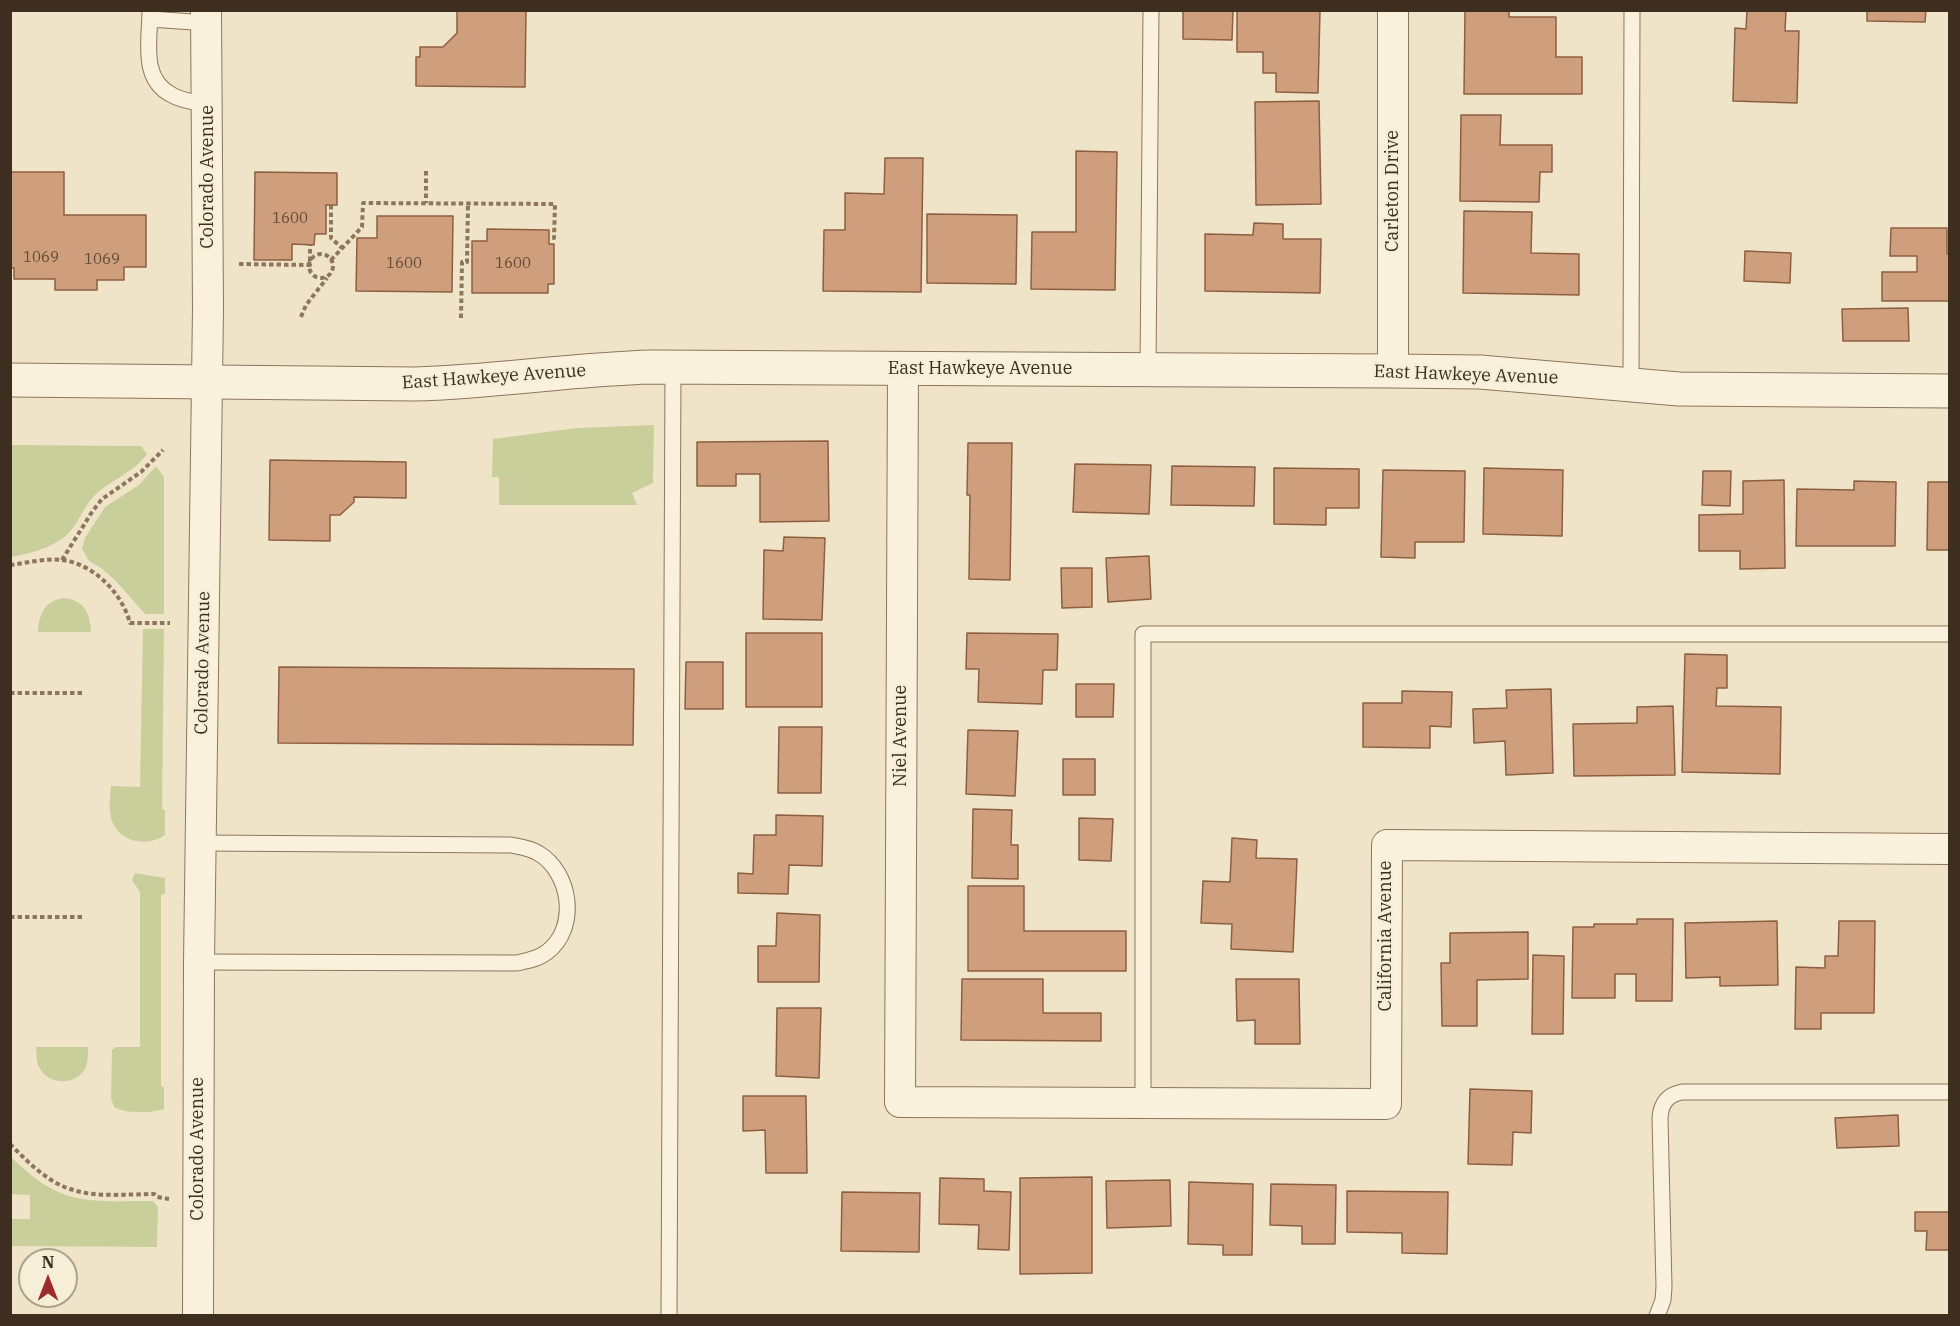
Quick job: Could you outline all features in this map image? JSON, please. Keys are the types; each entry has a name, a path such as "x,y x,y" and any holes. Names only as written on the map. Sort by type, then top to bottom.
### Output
{"street":[{"name":"Carleton Drive","path":"1393,10 1393,371"},
{"name":"Colorado Avenue","path":"198,1316 200,843 207,381 207,17"},
{"name":"East Hawkeye Avenue","path":"10,380 435,383 586,370 672,367 1393,371 1480,372 1700,389 1950,391"},
{"name":"Niel Avenue","path":"900,1102 903,369"},
{"name":"California Avenue","path":"900,1102 1386,1104 1387,845 1950,849"}],"lane":[{"path":"1148,370 1151,10"},
{"path":"1631,384 1632,10"},
{"path":"207,17 150,15 149,69 160,88 173,97 208,105"},
{"path":"669,1316 672,367"},
{"path":"1143,1103 1143,634 1950,634"},
{"path":"199,962 517,963 539,957 552,947 561,933 567,911 564,889 555,868 536,851 511,845 200,843"},
{"path":"1657,1316 1663,1300 1664,1287 1660,1118 1663,1103 1669,1097 1682,1092 1950,1092"}],"path":[{"path":"426,171 426,203"},
{"path":"331,260 362,227 363,203 555,204 554,238 549,238"},
{"path":"461,318 462,262 467,262 468,203"},
{"path":"331,205 331,238 342,248"},
{"path":"310,244 310,265 314,276 322,278 330,275"},
{"path":"301,317 306,305 330,275 333,267 326,255 313,258 310,265"},
{"path":"238,264 310,265"},
{"path":"62,560 102,499 141,472 163,450"},
{"path":"10,565 62,560 84,567 103,580 117,595 126,608 130,623 170,623"},
{"path":"10,693 84,693"},
{"path":"10,917 85,917"},
{"path":"10,1144 41,1173 72,1190 95,1193 154,1194 157,1197 169,1199"}],"green space":[{"path":"654,425 653,483 632,493 637,505 499,505 499,477 492,477 493,439 577,428"},
{"path":"11,445 141,446 147,454 136,466 96,494 75,525 63,538 37,551 11,557"},
{"path":"156,466 164,477 164,614 145,614 115,580 88,560 82,548 85,538 105,507 139,485"},
{"path":"65,598 82,605 88,614 91,632 38,632 44,609 52,601"},
{"path":"143,629 164,629 162,809 165,810 165,835 143,842 121,834 112,821 110,804 111,786 140,787"},
{"path":"135,873 165,878 165,894 161,895 161,1086 164,1087 164,1109 146,1112 132,1112 114,1107 111,1098 112,1050 116,1047 140,1047 140,892 132,880"},
{"path":"36,1047 88,1047 86,1067 76,1078 63,1081 49,1078 38,1065"},
{"path":"10,1156 44,1185 60,1193 92,1200 153,1201 158,1207 157,1247 11,1246 11,1219 30,1219 30,1195 11,1194"}],"building":[{"path":"457,10 526,10 525,87 416,86 416,57 420,57 420,47 443,47 457,33"},
{"path":"1183,10 1233,10 1232,40 1183,39"},
{"path":"1237,10 1320,10 1318,93 1276,92 1276,73 1263,73 1263,52 1237,52"},
{"path":"1465,10 1509,10 1509,17 1556,17 1556,57 1582,57 1582,94 1464,94"},
{"path":"1747,10 1786,10 1785,31 1799,31 1797,103 1733,101 1735,28 1746,29"},
{"path":"1867,10 1926,10 1925,22 1867,21"},
{"path":"1319,101 1321,204 1256,205 1255,102"},
{"path":"1461,115 1501,115 1500,145 1552,145 1552,172 1540,172 1539,202 1460,201"},
{"path":"1076,151 1117,152 1115,290 1031,289 1032,232 1076,232"},
{"path":"885,158 923,158 921,292 823,291 824,230 845,230 845,193 884,194"},
{"path":"10,172 64,172 64,215 146,215 146,267 124,267 124,280 97,280 97,290 55,290 55,279 14,279 14,268 10,268"},
{"path":"255,172 337,173 337,205 326,205 326,234 315,234 314,245 292,244 292,260 254,260"},
{"path":"1464,211 1532,212 1531,253 1579,254 1579,295 1463,293"},
{"path":"927,214 1017,215 1016,284 927,283"},
{"path":"377,216 453,216 452,292 356,291 357,238 377,238"},
{"path":"1254,223 1283,224 1283,239 1321,239 1320,293 1205,291 1205,234 1253,235"},
{"path":"1891,228 1947,228 1947,254 1950,254 1950,301 1882,301 1882,272 1917,272 1917,256 1890,256"},
{"path":"487,229 549,230 549,244 554,244 554,284 548,284 548,293 472,293 472,241 487,241"},
{"path":"1745,251 1791,253 1790,283 1744,281"},
{"path":"1908,308 1909,341 1843,341 1842,309"},
{"path":"828,441 829,521 760,522 760,474 736,474 736,486 697,486 697,442"},
{"path":"968,443 1012,443 1010,580 969,579"},
{"path":"270,460 406,462 406,498 354,497 354,502 340,515 330,515 330,541 269,540"},
{"path":"1075,464 1151,465 1149,514 1073,512"},
{"path":"1172,466 1255,467 1254,506 1171,505"},
{"path":"1274,468 1359,469 1359,508 1326,508 1326,525 1274,524"},
{"path":"1484,468 1563,470 1562,536 1483,534"},
{"path":"1383,470 1465,471 1464,542 1415,542 1415,558 1381,557"},
{"path":"1703,471 1731,471 1730,506 1702,505"},
{"path":"1784,480 1785,568 1740,569 1740,551 1699,551 1699,515 1743,514 1743,481"},
{"path":"1854,481 1896,482 1895,546 1796,546 1797,489 1854,490"},
{"path":"1928,482 1950,482 1950,550 1927,550"},
{"path":"784,537 825,538 822,620 763,619 764,550 783,551"},
{"path":"1149,556 1151,599 1108,602 1106,558"},
{"path":"1061,568 1092,568 1092,607 1062,608"},
{"path":"746,633 822,633 822,707 746,707"},
{"path":"967,633 1058,634 1057,670 1043,670 1042,704 978,702 979,669 966,669"},
{"path":"1685,654 1727,655 1727,688 1717,688 1716,706 1781,707 1780,774 1682,772"},
{"path":"686,662 723,662 723,709 685,709"},
{"path":"279,667 634,669 633,745 278,743"},
{"path":"1076,684 1114,684 1113,717 1076,717"},
{"path":"1551,689 1553,773 1506,775 1505,741 1474,743 1473,709 1507,708 1506,690"},
{"path":"1402,691 1452,692 1451,727 1430,726 1430,748 1363,747 1363,703 1402,703"},
{"path":"1673,706 1675,775 1574,776 1573,724 1637,723 1637,707"},
{"path":"779,727 822,727 821,793 778,793"},
{"path":"968,730 1018,731 1015,796 966,794"},
{"path":"1063,759 1095,759 1095,795 1063,795"},
{"path":"973,809 1012,810 1011,845 1018,845 1018,879 972,878"},
{"path":"776,815 823,816 822,866 789,865 788,894 738,893 738,873 753,874 754,835 776,835"},
{"path":"1079,818 1113,819 1111,861 1079,860"},
{"path":"1232,838 1257,840 1256,858 1297,859 1293,952 1231,949 1232,924 1201,923 1203,881 1230,882"},
{"path":"968,886 1024,886 1024,931 1126,931 1126,971 968,971"},
{"path":"777,913 820,915 819,982 758,982 758,946 776,946"},
{"path":"1637,919 1673,919 1672,1001 1636,1001 1636,974 1615,974 1615,998 1572,998 1573,927 1594,927 1594,924 1637,924"},
{"path":"1777,921 1778,985 1720,986 1720,977 1686,978 1685,923"},
{"path":"1839,921 1875,921 1874,1013 1821,1013 1821,1029 1795,1029 1796,967 1825,968 1825,956 1838,956"},
{"path":"1528,932 1528,979 1477,980 1477,1026 1442,1026 1441,963 1450,963 1450,933"},
{"path":"1533,955 1564,956 1563,1034 1532,1034"},
{"path":"962,979 1043,979 1043,1013 1101,1013 1101,1041 961,1040"},
{"path":"1236,979 1299,979 1300,1044 1255,1044 1255,1020 1237,1021"},
{"path":"777,1008 821,1008 819,1078 776,1076"},
{"path":"1470,1089 1532,1091 1531,1133 1513,1132 1512,1165 1468,1164"},
{"path":"743,1096 806,1096 807,1173 766,1173 765,1130 743,1131"},
{"path":"1898,1115 1899,1146 1837,1148 1835,1118"},
{"path":"1092,1177 1092,1273 1020,1274 1020,1178"},
{"path":"940,1178 984,1179 984,1191 1011,1192 1009,1250 978,1249 979,1225 939,1224"},
{"path":"1170,1180 1171,1226 1107,1228 1106,1181"},
{"path":"1189,1182 1253,1184 1252,1255 1223,1255 1223,1245 1188,1244"},
{"path":"1271,1184 1336,1185 1335,1244 1302,1244 1302,1226 1270,1225"},
{"path":"1347,1191 1448,1192 1447,1254 1402,1253 1402,1233 1347,1232"},
{"path":"842,1192 920,1193 919,1252 841,1251"},
{"path":"1915,1212 1950,1212 1950,1250 1926,1250 1927,1231 1915,1231"}]}
